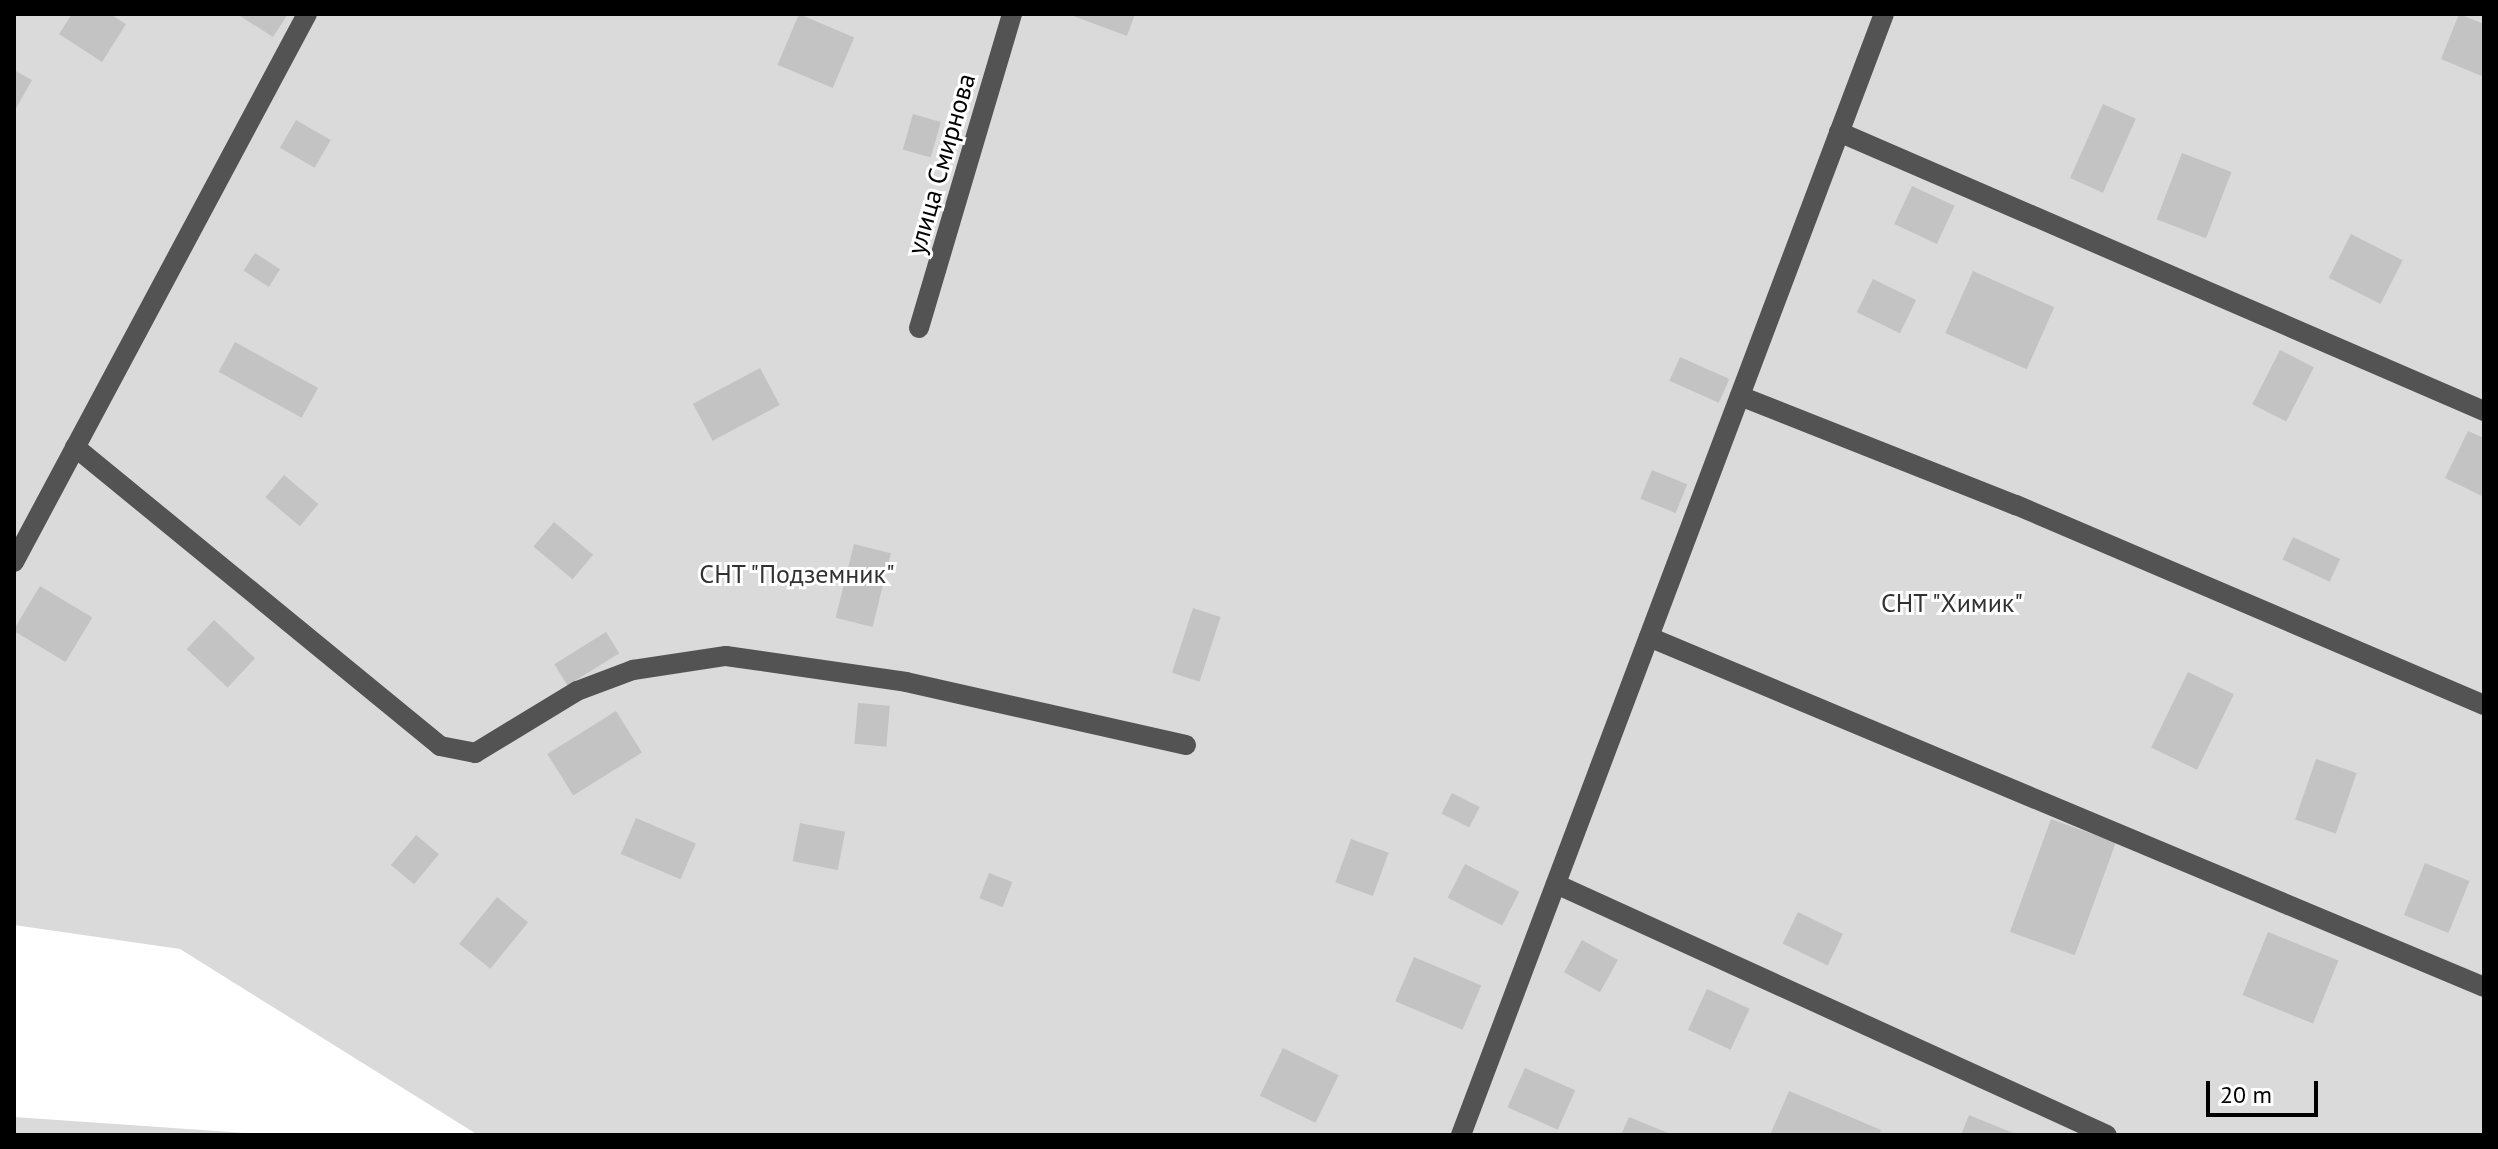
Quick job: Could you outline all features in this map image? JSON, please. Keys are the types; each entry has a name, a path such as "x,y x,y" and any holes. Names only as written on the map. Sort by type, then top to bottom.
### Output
{"street":[{"path":"14,562 307,14"},
{"name":"улица Смирнова","path":"919,328 1012,14"},
{"path":"1461,1135 1884,14"},
{"path":"1839,132 2484,411"},
{"path":"1740,396 2016,505 2484,705"},
{"path":"75,447 440,746 475,753 577,691 633,670 726,656 906,682 1186,745"},
{"path":"1649,637 2484,987"},
{"path":"1556,884 2107,1135"}],"green space":[{"path":"14,14 2484,14 2484,1135 478,1135 180,949 14,925"},
{"path":"14,1117 260,1134 263,1135 14,1135"}],"building":[{"path":"72,14 110,14 126,24 102,62 59,34"},
{"path":"237,14 288,14 273,37"},
{"path":"799,14 854,37 833,88 778,65"},
{"path":"1068,14 1135,14 1127,36"},
{"path":"2459,14 2484,24 2484,77 2441,59"},
{"path":"14,70 32,80 14,112"},
{"path":"2103,104 2136,119 2103,193 2070,178"},
{"path":"913,114 941,122 931,158 903,150"},
{"path":"296,120 331,140 315,168 280,148"},
{"path":"2182,153 2231,172 2206,238 2157,219"},
{"path":"1912,186 1955,206 1937,244 1894,224"},
{"path":"2351,234 2403,260 2380,304 2329,278"},
{"path":"255,253 280,269 269,287 244,271"},
{"path":"1973,271 2054,307 2027,369 1945,333"},
{"path":"1873,279 1916,300 1900,333 1857,312"},
{"path":"235,342 318,388 302,418 219,372"},
{"path":"2280,350 2314,367 2286,422 2252,404"},
{"path":"1680,357 1729,379 1719,403 1669,381"},
{"path":"760,368 780,405 713,441 693,404"},
{"path":"2468,431 2484,438 2484,497 2445,478"},
{"path":"1652,470 1687,484 1676,513 1640,499"},
{"path":"284,475 318,504 300,526 265,497"},
{"path":"554,522 593,555 572,579 533,547"},
{"path":"2293,537 2340,559 2330,582 2282,560"},
{"path":"854,544 891,553 872,627 836,618"},
{"path":"40,586 92,617 66,662 14,631"},
{"path":"1193,608 1221,617 1200,682 1172,673"},
{"path":"214,620 255,658 228,687 187,649"},
{"path":"606,632 619,653 568,686 554,664"},
{"path":"2188,672 2234,694 2197,770 2151,747"},
{"path":"858,703 890,706 886,747 854,744"},
{"path":"616,711 642,753 573,795 547,754"},
{"path":"2316,759 2357,773 2336,834 2295,820"},
{"path":"1452,793 1480,807 1469,828 1442,813"},
{"path":"636,818 696,843 681,879 621,854"},
{"path":"2051,819 2116,843 2075,955 2010,932"},
{"path":"800,823 845,832 838,870 793,861"},
{"path":"416,835 439,854 414,884 391,865"},
{"path":"1351,839 1389,853 1373,896 1335,882"},
{"path":"2425,863 2470,881 2449,933 2404,915"},
{"path":"1465,864 1519,892 1502,926 1448,898"},
{"path":"989,873 1012,882 1003,907 979,898"},
{"path":"497,897 528,922 490,969 459,944"},
{"path":"1798,912 1843,934 1828,965 1783,943"},
{"path":"2268,932 2338,960 2313,1024 2243,995"},
{"path":"1582,940 1618,960 1600,992 1564,972"},
{"path":"1414,957 1481,986 1462,1030 1395,1001"},
{"path":"1707,989 1750,1009 1731,1050 1688,1030"},
{"path":"1283,1048 1339,1075 1315,1123 1260,1096"},
{"path":"1525,1068 1575,1090 1558,1130 1508,1107"},
{"path":"1789,1091 1881,1130 1879,1135 1770,1135"},
{"path":"1969,1115 2018,1135 1961,1135"},
{"path":"1629,1117 1673,1135 1621,1135"}],"park label":[{"name":"СНТ \"Подземник\"","path":"797,574"},
{"name":"СНТ \"Химик\"","path":"1952,603"}]}
